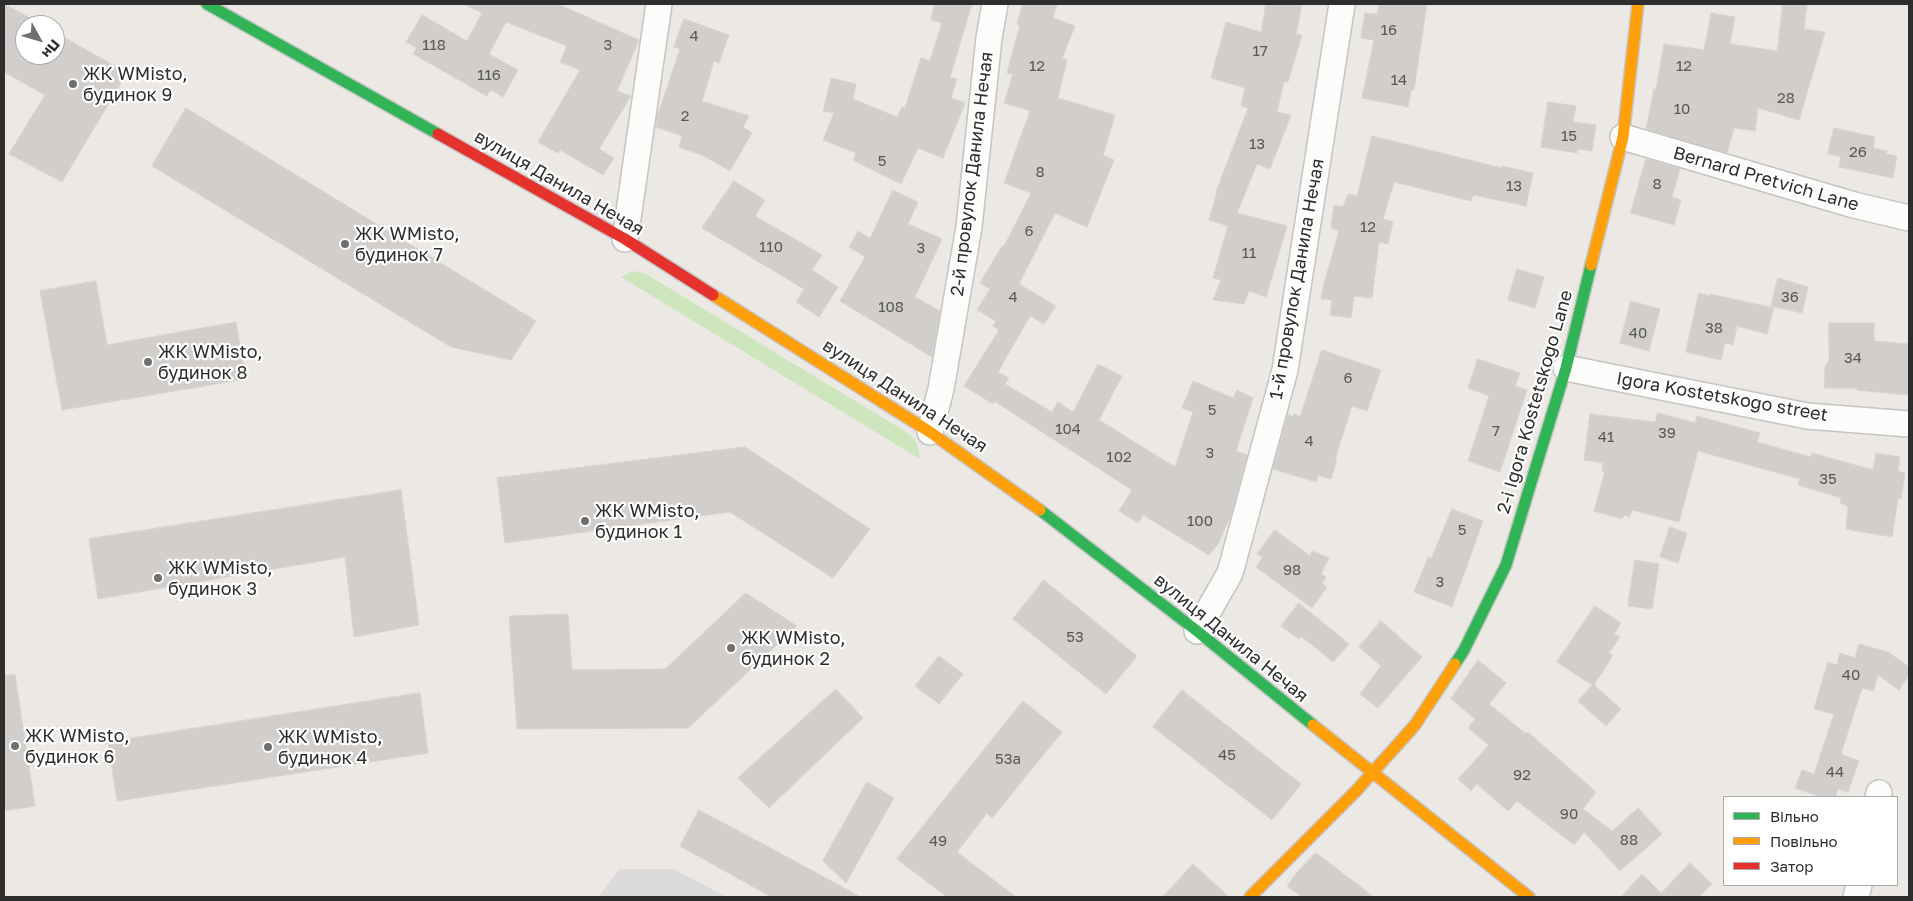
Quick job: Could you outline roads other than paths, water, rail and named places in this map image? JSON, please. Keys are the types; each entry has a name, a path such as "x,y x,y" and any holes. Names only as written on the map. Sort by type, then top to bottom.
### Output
{"main road":[{"name":"вулиця Данила Нечая","path":"207,4 625,239 930,432 1051,518 1197,631 1529,897"},
{"name":"2-i Igora Kostetskogo Lane","path":"1250,897 1356,791 1415,725 1464,650 1506,565 1566,368 1623,137 1638,4"}],"street":[{"path":"625,239 660,4"},
{"name":"2-й провулок Данила Нечая","path":"930,432 941,389 969,227 989,38 995,4"},
{"name":"1-й провулок Данила Нечая","path":"1197,631 1230,574 1285,370 1342,4"},
{"name":"Bernard Pretvich Lane","path":"1623,137 1854,205 1909,218"},
{"name":"Igora Kostetskogo street","path":"1566,368 1807,416 1909,424"}],"place":[{"name":"ЖК WMisto, будинок 9","path":"73,84"},
{"name":"ЖК WMisto, будинок 7","path":"345,244"},
{"name":"ЖК WMisto, будинок 8","path":"148,362"},
{"name":"ЖК WMisto, будинок 1","path":"585,521"},
{"name":"ЖК WMisto, будинок 3","path":"158,578"},
{"name":"ЖК WMisto, будинок 2","path":"731,648"},
{"name":"ЖК WMisto, будинок 6","path":"15,746"},
{"name":"ЖК WMisto, будинок 4","path":"268,747"}]}
